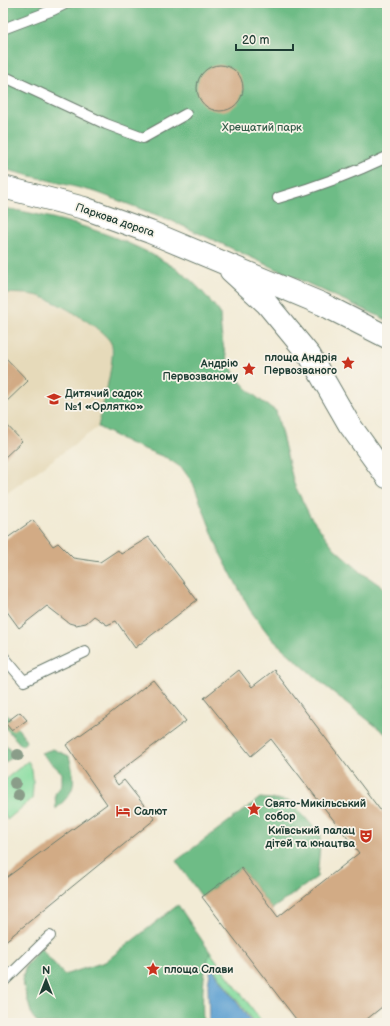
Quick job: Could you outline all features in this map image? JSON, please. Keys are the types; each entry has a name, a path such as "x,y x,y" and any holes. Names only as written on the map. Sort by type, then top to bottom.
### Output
{"main road":[{"name":"Паркова дорога","path":"3,188 84,208 150,232 223,264"},
{"path":"223,264 322,304 387,337"},
{"path":"223,264 267,304 310,356 349,424 387,477"}],"lane":[{"path":"3,29 67,3"},
{"path":"3,76 106,124 143,138 186,114"},
{"path":"278,198 356,172 387,157"},
{"path":"3,656 24,681 85,652"},
{"path":"3,982 50,936"}],"shaded area":[{"name":"Дитячий садок №1 «Орлятко»","path":"3,293 35,295 74,313 104,334 111,343 111,371 98,427 3,496"}],"green space":[{"name":"Хрещатий парк","path":"3,3 387,3 387,320 170,220 96,192 3,169"},
{"path":"3,208 45,216 88,228 129,243 182,273 202,292 220,313 223,345 227,358 240,381 262,401 276,411 294,484 310,516 334,548 362,573 387,590 387,735 324,685 272,639 250,610 220,553 193,483 182,468 167,458 129,443 98,427 112,359 111,343 98,329 76,314 52,301 34,295 3,293"},
{"path":"3,710 23,735 26,742 22,746 3,725"},
{"path":"3,741 14,756 3,764"},
{"path":"53,749 69,756 74,780 68,796 56,809 55,794 62,785 62,773 41,753"},
{"path":"28,761 33,775 32,799 7,820 3,810 3,781"},
{"path":"260,798 290,801 321,835 317,877 272,909 241,868 202,897 176,861"},
{"name":"площа Слави","path":"178,905 210,952 205,970 203,987 203,1023 38,1023 32,1016 22,980 26,966 40,947 64,975 105,962"},
{"path":"210,952 263,1023 254,1023 207,960"}],"water":[{"path":"211,967 252,1023 209,1023 208,985"}],"building":[{"path":"225,65 237,71 242,79 242,97 237,105 229,110 215,111 203,105 198,97 197,83 203,71 211,66"},
{"path":"3,355 28,381 3,405"},
{"path":"3,421 22,441 3,459"},
{"path":"33,520 53,546 58,543 73,558 100,562 118,550 121,554 149,537 197,600 135,648 116,621 107,625 94,616 86,623 76,625 69,623 47,606 19,628 3,606 3,541"},
{"name":"Київський палац дітей та юнацтва","path":"239,670 252,687 274,670 387,819 387,1003 362,1023 299,1023 202,897 241,868 278,917 359,853 271,739 251,756 204,698"},
{"name":"Салют","path":"153,680 186,721 112,777 118,785 124,780 155,819 3,943 3,880 107,804 66,745 107,716"},
{"path":"20,712 27,720 12,731 5,723"}],"place":[{"name":"площа Андрія Первозваного","path":"348,363"},
{"name":"Андрію Первозваному","path":"249,369"},
{"name":"Дитячий садок №1 «Орлятко»","path":"54,399"},
{"name":"Свято-Микільський собор","path":"254,809"},
{"name":"Салют","path":"123,811"},
{"name":"Київський палац дітей та юнацтва","path":"366,836"},
{"name":"площа Слави","path":"153,969"}]}
